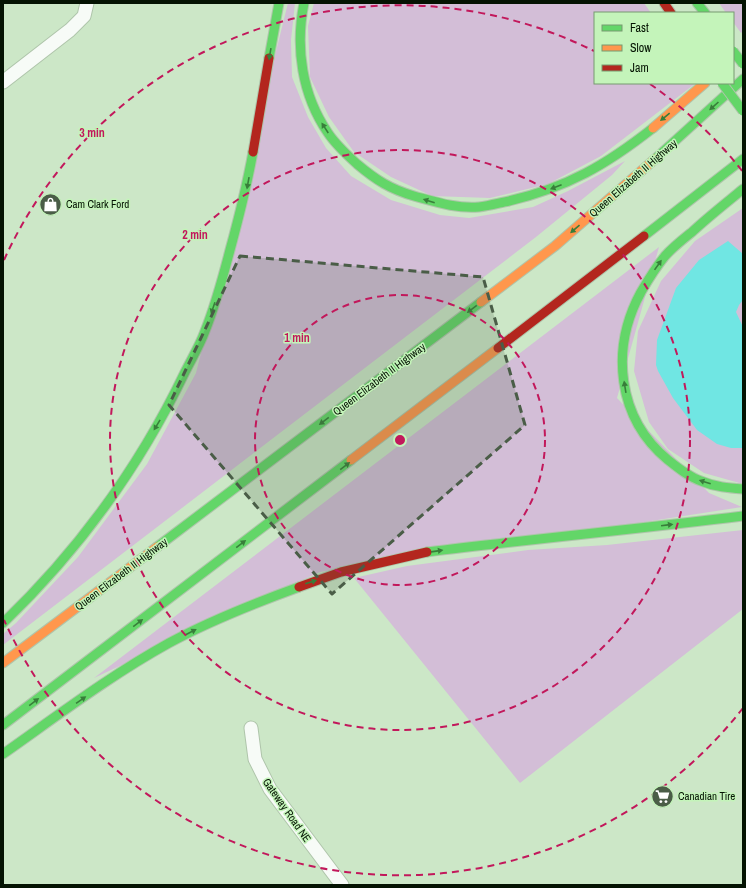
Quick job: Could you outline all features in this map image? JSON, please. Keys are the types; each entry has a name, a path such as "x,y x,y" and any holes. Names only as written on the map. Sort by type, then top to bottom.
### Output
{"main road":[{"path":"3,624 58,566 111,498 168,408 205,331 221,284 246,190 279,3"},
{"path":"304,3 301,13 299,55 307,88 317,116 333,139 363,169 396,191 436,204 479,207 536,195 574,180 603,164 639,138 704,84"},
{"path":"664,3 670,12"},
{"path":"698,3 704,12"},
{"path":"734,57 743,48"},
{"path":"734,52 743,64"},
{"name":"Queen Elizabeth II Highway","path":"3,663 555,246 685,133 743,80"},
{"path":"723,84 743,111"},
{"path":"3,725 499,348 743,159"},
{"path":"743,189 680,241 665,257 641,292 632,309 624,338 623,356 624,386 627,400 639,427 651,444 665,458 696,479 726,487 743,489"},
{"path":"3,754 124,670 169,643 248,605 341,572 423,553 531,539 628,530 743,516"}],"street":[{"path":"3,82 70,30 84,16 87,3"},
{"name":"Gateway Road NE","path":"251,728 255,759 270,789 342,885"}],"highlighted area":[{"path":"240,256 483,277 525,425 332,594 169,405"}],"shaded area":[{"path":"288,3 295,3 291,40 292,77 308,117 326,148 351,176 391,200 440,215 469,218 533,207 568,191 625,161 612,175 536,237 3,645 3,634 16,623 78,557 147,464 196,373"},
{"path":"314,3 644,3 650,12 594,12 594,84 695,84 601,156 548,184 490,198 432,196 391,177 354,152 329,117 310,77 308,26"},
{"path":"719,3 743,3 743,31 741,33 734,23 734,12 725,12"},
{"path":"743,208 743,484 704,473 668,449 649,422 634,371 638,331 661,281 695,241"},
{"path":"659,247 617,398 709,493 742,507 320,572 94,678"},
{"path":"743,530 743,609 520,783 354,578 407,566 528,550 607,545"}],"water":[{"path":"728,241 743,254 743,300 736,312 743,327 743,448 731,448 717,444 697,430 673,398 656,365 657,340 676,288 699,260"}],"traffic: fast":[{"path":"269,58 279,3"},
{"path":"304,3 300,37 303,71 312,103 319,118 334,142 357,164 384,183 405,193 438,203 463,207 483,207 509,201 550,189 586,173 619,153 653,128"},
{"path":"697,3 704,12"},
{"path":"734,52 743,64"},
{"path":"655,159 743,79"},
{"path":"723,84 743,111"},
{"path":"3,623 57,567 82,537 127,474 167,407 201,341 213,311 237,225 253,152"},
{"path":"644,236 743,159"},
{"path":"743,189 674,247 658,265 641,292 631,314 625,336 622,359 624,382 629,403 638,424 651,443 668,460 692,477 717,486 743,489"},
{"path":"157,547 481,302"},
{"path":"3,725 351,460"},
{"path":"427,552 743,516"},
{"path":"3,754 105,682 147,655 233,612 299,587"}],"traffic: slow":[{"path":"653,128 704,84"},
{"path":"481,302 555,246 655,159"},
{"path":"351,460 498,348"},
{"path":"3,663 157,547"}],"traffic: jam":[{"path":"664,3 670,12"},
{"path":"253,152 269,58"},
{"path":"498,348 644,236"},
{"path":"299,587 341,572 427,552"}],"place":[{"name":"Cam Clark Ford","path":"51,204"},
{"name":"Canadian Tire","path":"663,796"}]}
